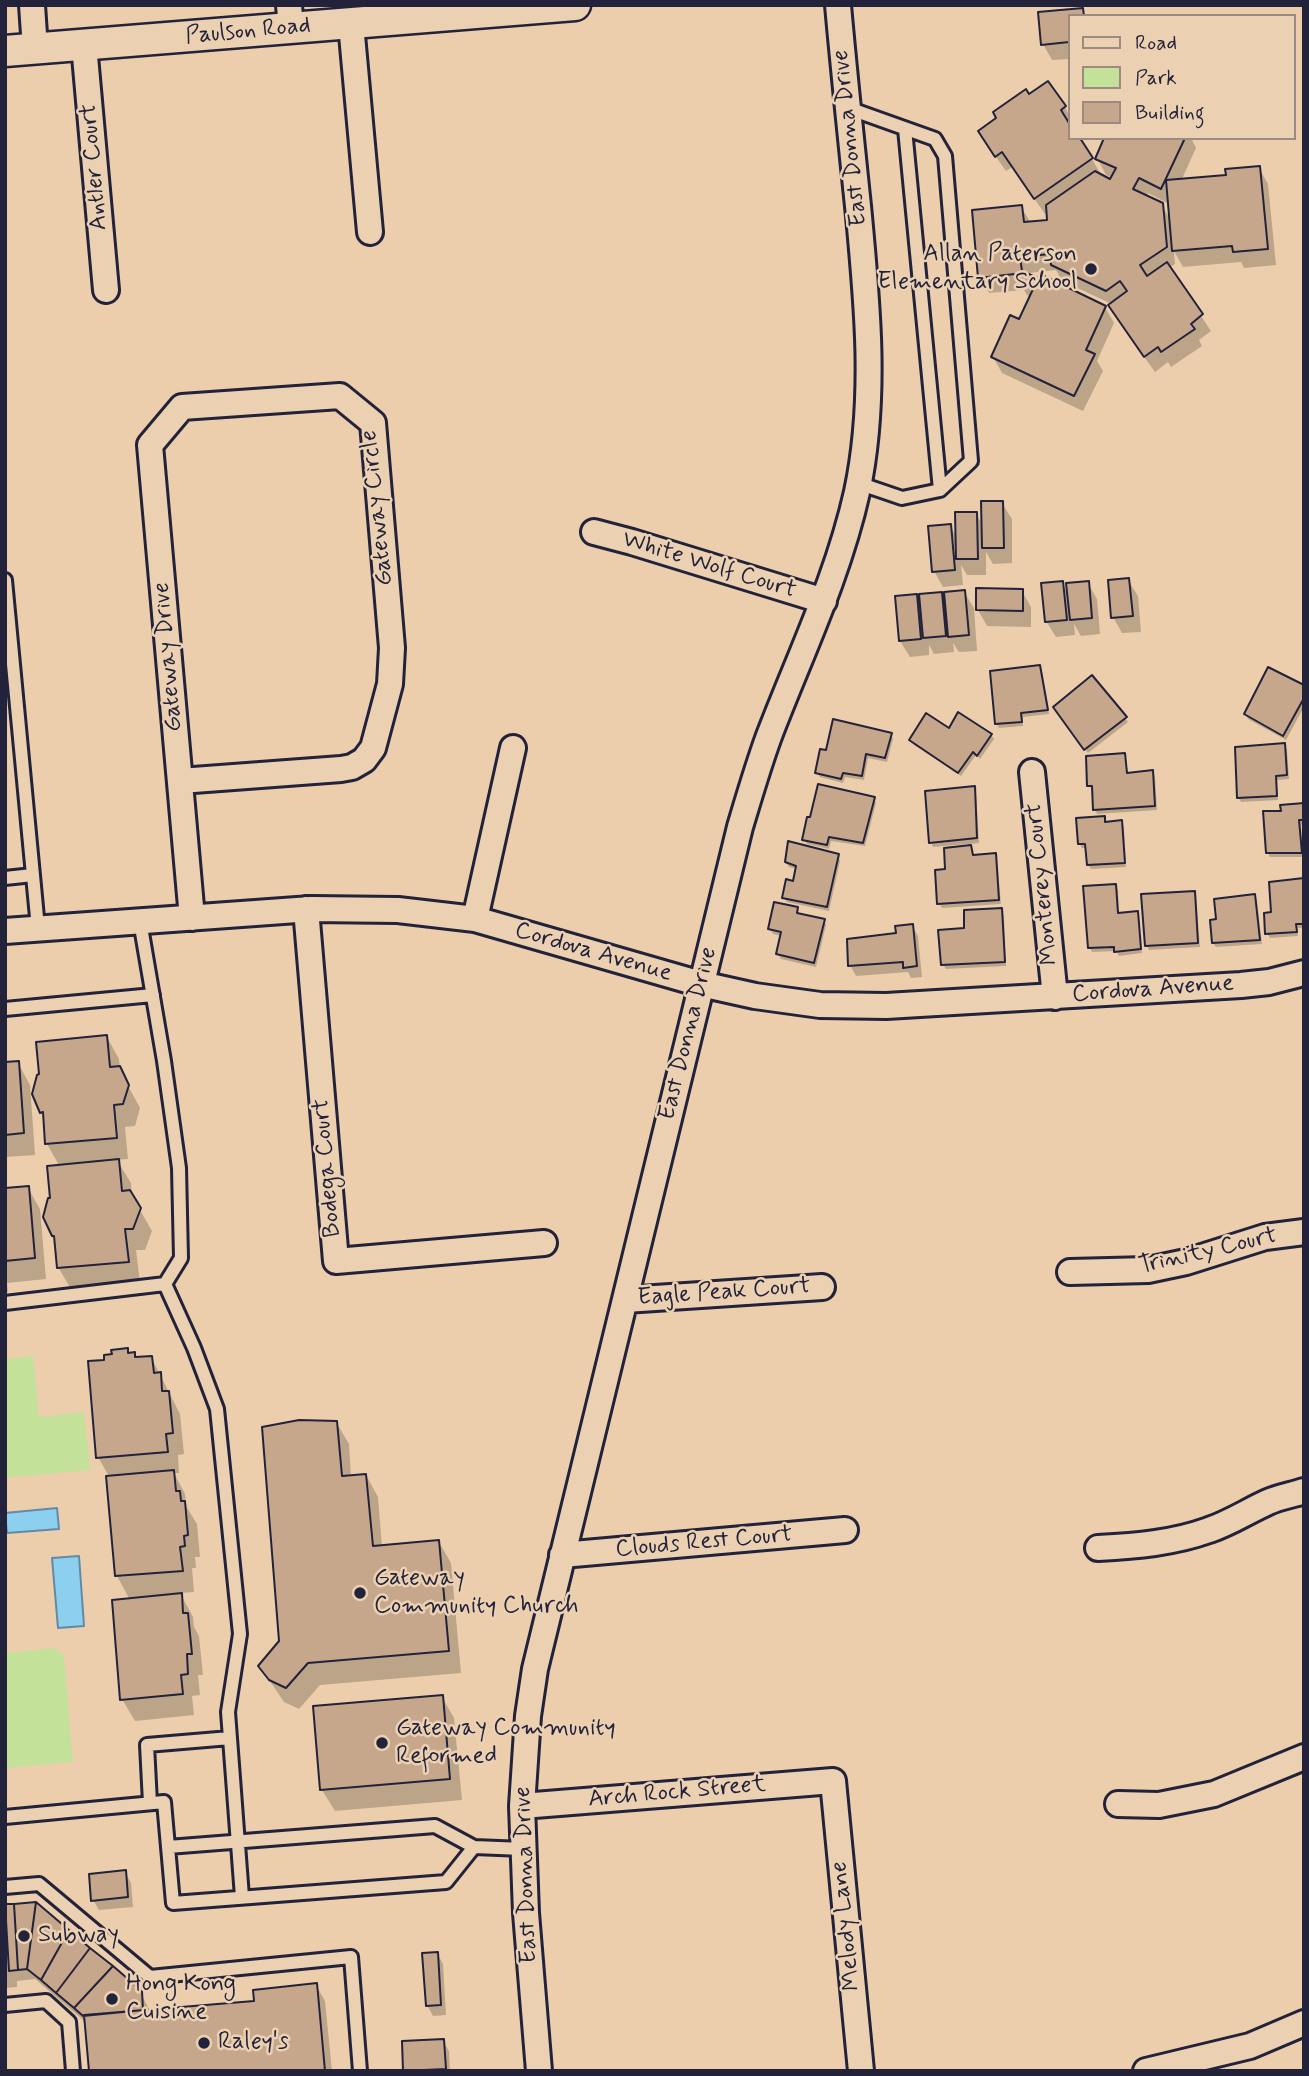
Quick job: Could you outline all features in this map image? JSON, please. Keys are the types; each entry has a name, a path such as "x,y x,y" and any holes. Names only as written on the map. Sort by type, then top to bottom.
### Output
{"street":[{"path":"32,5 36,49"},
{"name":"East Donna Drive","path":"539,2071 526,1913 522,1806 525,1743 533,1681 740,827 768,738 841,553 858,482 867,427 866,284 838,5"},
{"name":"Paulson Road","path":"5,51 84,45 290,17 351,24 563,6"},
{"path":"351,24 370,232"},
{"name":"Antler Court","path":"84,45 106,290"},
{"name":"Gateway Circle","path":"180,781 341,769 352,767 364,760 373,748 390,684 392,648 373,423 340,396 182,407"},
{"name":"Gateway Drive","path":"182,407 150,445 192,918"},
{"name":"White Wolf Court","path":"594,532 632,541 824,601"},
{"path":"475,919 513,748"},
{"name":"Monterey Court","path":"1032,772 1055,997"},
{"name":"Cordova Avenue","path":"5,931 306,909 398,911 475,919 701,984 755,996 820,1005 886,1006 1241,985 1269,982 1304,973"},
{"name":"Bodega Court","path":"306,909 336,1261 544,1243"},
{"name":"Trinity Court","path":"1070,1272 1148,1269 1186,1262 1265,1237 1304,1232"},
{"name":"Eagle Peak Court","path":"625,1300 822,1287"},
{"path":"1098,1548 1146,1545 1178,1539 1210,1530 1240,1518 1268,1502 1304,1491"},
{"name":"Clouds Rest Court","path":"562,1555 845,1530"},
{"path":"1118,1804 1159,1805 1214,1794 1304,1757"},
{"name":"Arch Rock Street","path":"522,1806 833,1781"},
{"name":"Melody Lane","path":"833,1781 861,2071"},
{"path":"1146,2070 1251,2046 1304,2023"}],"lane":[{"path":"848,108 935,139 945,156 971,461 940,490 902,498 858,482"},
{"path":"905,128 940,490"},
{"path":"5,580 38,928"},
{"path":"5,878 33,876"},
{"path":"140,921 179,1168 181,1258 165,1284"},
{"path":"5,1009 153,995"},
{"path":"5,1303 165,1284"},
{"path":"165,1284 218,1409 240,1634 228,1712 242,1897"},
{"path":"150,1803 147,1745 230,1738"},
{"path":"5,1817 164,1802 173,1903 446,1882 474,1847"},
{"path":"168,1847 435,1826 474,1847 523,1849"},
{"path":"5,1887 39,1884 149,1977 351,1957 360,2071"},
{"path":"5,2005 46,2001 69,2022 74,2071"}],"green space":[{"path":"33,1356 39,1417 84,1412 90,1470 5,1478 5,1359"},
{"path":"54,1648 64,1656 73,1762 5,1768 5,1653"}],"water":[{"path":"57,1508 59,1529 7,1533 5,1513"},
{"path":"79,1556 84,1626 58,1628 52,1558"}],"building":[{"path":"1083,8 1084,14 1068,14 1068,42 1041,45 1038,12"},
{"path":"1048,81 1066,106 1061,110 1068,121 1068,140 1081,140 1093,158 1034,199 1002,152 995,157 978,131 996,118 993,112 1026,89 1029,94"},
{"path":"1103,140 1184,140 1161,189 1139,178 1133,189 1163,203 1167,247 1140,265 1147,276 1167,262 1203,314 1191,324 1195,329 1161,352 1158,347 1144,357 1108,305 1127,291 1120,281 1106,291 1051,265 1050,254 1020,257 1022,271 1038,278 1040,274 1106,306 1086,350 1095,354 1074,396 991,357 1010,315 1019,319 1034,287 1016,279 1015,274 978,278 972,210 1022,205 1024,222 1047,220 1046,205 1095,171 1110,179 1116,168 1095,159"},
{"path":"1260,166 1268,249 1233,252 1232,246 1172,251 1166,180 1226,175 1225,169"},
{"path":"981,501 1003,501 1004,548 982,548"},
{"path":"955,512 977,512 978,559 956,559"},
{"path":"951,524 955,570 932,572 928,526"},
{"path":"1129,578 1133,616 1111,618 1108,580"},
{"path":"1063,581 1067,620 1045,622 1041,583"},
{"path":"1089,581 1092,618 1070,620 1066,583"},
{"path":"976,588 1023,589 1023,611 976,610"},
{"path":"965,590 969,635 948,637 944,592"},
{"path":"942,592 946,636 923,638 919,594"},
{"path":"917,594 921,639 899,641 895,596"},
{"path":"1040,665 1048,710 1021,713 1022,722 995,724 990,671"},
{"path":"1268,667 1304,685 1304,698 1283,736 1244,714"},
{"path":"1092,675 1127,717 1084,750 1053,707"},
{"path":"958,712 992,734 977,756 973,752 958,773 909,740 926,713 949,728"},
{"path":"833,719 892,733 885,758 866,754 862,776 843,773 841,779 815,773 820,749 826,750"},
{"path":"1285,743 1287,775 1276,776 1277,796 1237,798 1235,747"},
{"path":"1125,753 1127,773 1153,770 1155,806 1093,810 1092,786 1087,786 1086,756"},
{"path":"818,784 875,797 863,843 829,837 827,845 802,840"},
{"path":"975,786 977,838 929,843 925,791"},
{"path":"1304,803 1304,820 1299,820 1302,853 1266,853 1263,811 1281,811 1280,805"},
{"path":"1105,816 1105,822 1122,820 1125,863 1087,865 1085,844 1078,844 1076,818"},
{"path":"788,841 839,854 827,907 782,898 786,879 793,881 796,866 785,862"},
{"path":"971,845 973,855 996,853 999,900 937,904 935,870 945,869 944,848"},
{"path":"1304,878 1304,924 1296,924 1297,932 1265,934 1264,913 1271,912 1269,882"},
{"path":"1116,884 1118,913 1138,911 1141,949 1114,952 1114,947 1088,948 1083,886"},
{"path":"1195,891 1198,943 1145,946 1141,894"},
{"path":"1255,894 1260,940 1212,943 1210,920 1216,919 1214,899"},
{"path":"774,902 798,907 797,913 825,919 814,963 776,954 781,932 768,929"},
{"path":"1002,908 1005,962 941,965 938,930 964,928 964,910"},
{"path":"913,924 917,966 903,968 903,962 848,966 847,939 896,933 895,926"},
{"path":"107,1035 110,1067 120,1066 129,1085 123,1104 114,1105 117,1138 45,1144 43,1112 40,1113 32,1094 39,1074 36,1042"},
{"path":"19,1061 24,1133 5,1135 5,1062"},
{"path":"119,1159 122,1191 130,1190 141,1208 133,1229 125,1229 129,1262 57,1268 54,1236 43,1217 50,1198 47,1166"},
{"path":"29,1186 35,1258 5,1261 5,1188"},
{"path":"128,1348 128,1353 135,1352 135,1357 152,1356 154,1373 161,1372 162,1391 169,1391 173,1433 166,1434 168,1452 96,1458 88,1361 104,1360 104,1355 112,1354 111,1350"},
{"name":"Gateway Community Church","path":"299,1420 337,1421 342,1476 366,1474 373,1546 439,1540 449,1651 308,1663 286,1688 269,1680 258,1666 279,1641 262,1427"},
{"path":"174,1470 176,1491 180,1491 181,1501 185,1501 188,1535 184,1536 185,1546 180,1547 183,1571 115,1576 106,1476"},
{"path":"182,1593 183,1613 188,1613 192,1654 187,1654 188,1674 181,1675 183,1694 120,1700 112,1600"},
{"name":"Gateway Community Reformed","path":"443,1695 450,1779 320,1790 313,1706"},
{"path":"126,1870 128,1897 91,1901 89,1874"},
{"name":"Subway","path":"36,1902 27,1969 18,1970 14,1904"},
{"path":"36,1902 69,1930 41,1980 27,1969"},
{"path":"5,1904 14,1904 18,1970 9,1971"},
{"path":"69,1930 90,1948 56,1993 41,1980"},
{"path":"90,1948 113,1966 74,2008 56,1993"},
{"path":"438,1952 441,2005 426,2006 422,1953"},
{"name":"Hong Kong Cuisine","path":"113,1966 142,1991 143,2010 83,2016 74,2008"},
{"name":"Raley's","path":"317,1983 325,2071 89,2071 84,2015 254,2001 253,1990"},
{"path":"444,2039 446,2069 403,2071 402,2041"}],"place":[{"name":"Allan Paterson Elementary School","path":"1091,269"},
{"name":"Gateway Community Church","path":"360,1593"},
{"name":"Gateway Community Reformed","path":"382,1743"},
{"name":"Subway","path":"24,1936"},
{"name":"Hong Kong Cuisine","path":"112,1999"},
{"name":"Raley's","path":"204,2043"}]}
